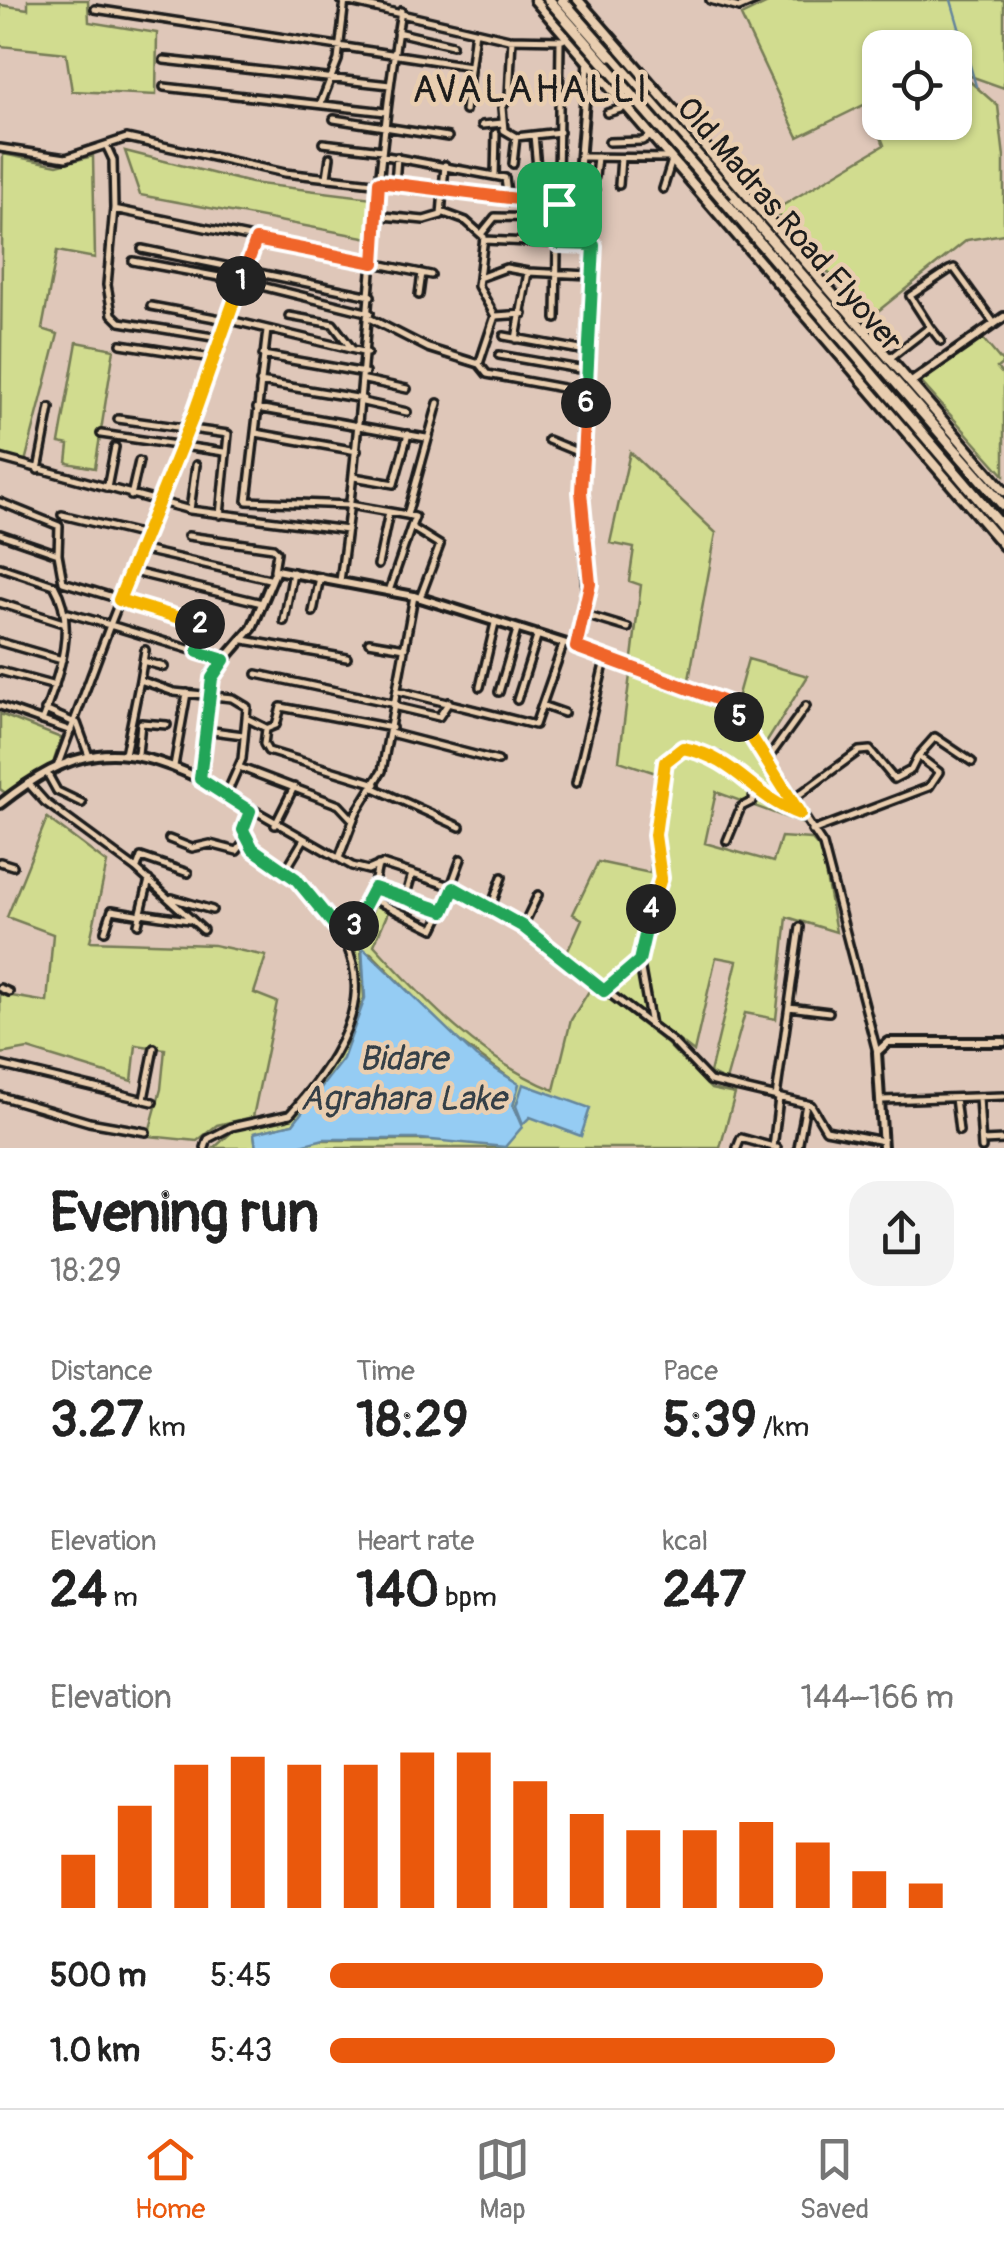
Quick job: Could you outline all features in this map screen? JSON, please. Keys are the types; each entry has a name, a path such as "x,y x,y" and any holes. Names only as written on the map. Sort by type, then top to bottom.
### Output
{"highway":[{"name":"Old Madras Road Flyover","path":"550,0 1004,506"},
{"name":"Old Madras Road Flyover","path":"562,0 729,200 886,400 1004,529"}],"main road":[{"path":"535,0 564,40 588,61 886,400 1004,546"},
{"path":"578,0 1004,491"}],"street":[{"path":"320,104 341,45 344,0 512,39 564,40 592,16"},
{"path":"710,0 739,8 757,0"},
{"path":"95,9 470,66"},
{"path":"340,581 363,400 384,128 401,11"},
{"path":"465,111 476,31"},
{"path":"397,32 452,45"},
{"path":"512,39 503,122 506,133 516,137 560,132"},
{"path":"556,319 564,40"},
{"path":"164,60 390,85"},
{"path":"576,647 590,584 582,454 594,188 580,176 588,61"},
{"path":"164,87 386,112"},
{"path":"607,113 627,107"},
{"path":"334,119 448,138"},
{"path":"482,124 503,122"},
{"path":"495,176 496,133"},
{"path":"534,135 538,168"},
{"path":"609,142 642,141 652,136"},
{"path":"513,164 516,137"},
{"path":"0,148 58,159 127,138 237,165 559,204"},
{"path":"323,143 495,176 508,181 508,200"},
{"path":"106,145 113,160 114,205 107,284 112,314 120,322 219,338"},
{"path":"581,156 672,159 663,189"},
{"path":"328,178 330,157"},
{"path":"395,184 397,157"},
{"path":"596,178 597,157"},
{"path":"619,185 621,158"},
{"path":"444,213 446,165"},
{"path":"114,205 256,240 431,275"},
{"path":"444,213 484,237 594,245"},
{"path":"382,216 424,220 444,213"},
{"path":"494,316 480,296 479,278 484,237 495,217 559,218"},
{"path":"572,218 594,218"},
{"path":"57,767 256,240"},
{"path":"142,249 371,296"},
{"path":"133,261 241,281 370,316 428,348 479,364 487,374 586,393"},
{"path":"479,278 506,268 593,275"},
{"path":"941,341 910,296 954,268 994,323"},
{"path":"516,338 528,272"},
{"path":"419,294 422,273"},
{"path":"151,306 226,319 367,353"},
{"path":"494,316 523,314"},
{"path":"289,316 334,324 353,350"},
{"path":"479,364 494,316"},
{"path":"901,390 1004,317"},
{"path":"890,358 930,327"},
{"path":"267,330 247,502 350,505 415,516 389,591"},
{"path":"504,336 589,351"},
{"path":"121,344 212,358"},
{"path":"263,355 408,389"},
{"path":"499,356 588,370"},
{"path":"260,382 407,412"},
{"path":"407,515 438,403"},
{"path":"38,470 50,408"},
{"path":"257,408 428,438"},
{"path":"118,419 228,434 220,515"},
{"path":"256,433 357,451"},
{"path":"101,434 224,452"},
{"path":"354,477 394,484 408,434"},
{"path":"548,440 582,454"},
{"path":"106,489 115,447"},
{"path":"0,458 158,504 347,530"},
{"path":"132,496 139,460"},
{"path":"190,510 196,464"},
{"path":"0,502 59,526 63,582 199,623 204,630 198,652"},
{"path":"378,565 389,512"},
{"path":"62,515 144,535"},
{"path":"339,858 353,820 375,786 397,706 417,597 440,545 412,527"},
{"path":"0,534 58,554"},
{"path":"188,536 272,548 276,552 262,604 244,640 212,674 200,779"},
{"path":"138,549 270,580"},
{"path":"0,567 54,585 64,623 62,660 42,721"},
{"path":"0,804 57,767 90,756 138,754 174,766 302,840 365,870 378,865 412,874 453,887 490,907 522,926 651,1024 710,1081 806,1104 822,1118 826,1130 883,1145 877,1052 823,845 730,704 576,647 417,597 274,570"},
{"path":"130,571 262,604"},
{"path":"284,621 293,572"},
{"path":"313,612 320,577"},
{"path":"0,603 64,623"},
{"path":"68,613 224,660"},
{"path":"585,615 628,628"},
{"path":"480,687 495,623"},
{"path":"500,692 517,630"},
{"path":"517,700 538,637"},
{"path":"244,640 347,658"},
{"path":"0,642 62,660"},
{"path":"368,642 406,649"},
{"path":"400,691 533,726 544,706 562,645"},
{"path":"125,754 145,650"},
{"path":"576,784 605,660"},
{"path":"143,661 164,667"},
{"path":"0,671 55,686"},
{"path":"257,674 438,717 449,702"},
{"path":"140,680 246,705 248,720 239,766 226,795"},
{"path":"174,766 188,692"},
{"path":"0,706 71,731"},
{"path":"544,706 564,713"},
{"path":"767,760 806,706"},
{"path":"248,720 266,728 276,725 281,708 391,731 498,761"},
{"path":"46,710 75,722 90,756"},
{"path":"138,754 140,723 167,725"},
{"path":"266,728 264,744 268,751 375,786 460,827"},
{"path":"206,730 243,735"},
{"path":"792,800 858,751 870,750 894,779 912,770 918,756 935,737 972,762"},
{"path":"651,1024 639,961 661,878 655,835 665,762 683,748 719,757 754,788 800,814"},
{"path":"812,831 929,787 939,772 918,756"},
{"path":"239,766 343,807 353,820"},
{"path":"48,772 57,791 82,802"},
{"path":"28,783 58,812 136,869 203,930"},
{"path":"275,825 294,787"},
{"path":"727,840 741,807 753,801 754,788"},
{"path":"206,1148 208,1138 231,1127 290,1114 330,1064 347,1030 355,998 352,950 286,872 247,840 243,830 250,811"},
{"path":"168,839 192,848 210,844 236,851 247,840"},
{"path":"286,872 302,840"},
{"path":"136,869 141,856 188,873"},
{"path":"370,898 434,929 461,859"},
{"path":"0,862 13,866"},
{"path":"343,936 370,898 378,865"},
{"path":"405,898 412,874"},
{"path":"490,907 502,877"},
{"path":"138,924 149,880"},
{"path":"374,888 444,911"},
{"path":"522,926 538,895"},
{"path":"166,896 212,910"},
{"path":"105,931 112,910 192,920"},
{"path":"737,1148 742,1138 774,1147 800,927"},
{"path":"604,991 639,961"},
{"path":"0,988 9,992"},
{"path":"789,1007 829,1012"},
{"path":"877,1052 888,1042 1004,1042"},
{"path":"144,1100 154,1048"},
{"path":"0,1065 153,1102"},
{"path":"0,1096 89,1122 146,1132"},
{"path":"882,1100 1004,1096"},
{"path":"979,1097 982,1144 1004,1140"},
{"path":"954,1098 959,1131"},
{"path":"798,1148 806,1104"}],"green space":[{"path":"28,0 88,0 89,22 157,33 156,95 72,91 66,53 0,46 0,5 28,9"},
{"path":"774,0 1004,0 1004,88 972,77 972,30 862,30 862,106 798,137 741,16"},
{"path":"972,83 998,106 1004,157 1004,234 967,240 868,319 775,210 884,145 882,140 972,140"},
{"path":"125,151 251,183 373,198 369,238 140,195"},
{"path":"3,154 57,165 93,156 95,258 57,251 42,329 58,334 25,462 0,454"},
{"path":"983,339 1003,363 997,368 1004,376 1004,475 921,382"},
{"path":"77,342 114,349 95,468 67,463 69,445 59,443"},
{"path":"630,452 716,533 688,685 631,666 641,585 629,581 634,548 610,543"},
{"path":"748,659 808,676 765,745 736,702"},
{"path":"630,675 724,710 801,823 716,792 705,843 773,862 781,837 811,839 821,850 836,932 787,917 776,1019 745,1013 726,1081 710,1073 737,961 716,957 694,1052 566,955 582,919 573,914 598,862 650,873 656,773 619,761"},
{"path":"0,714 61,738 52,767 7,794 0,789"},
{"path":"47,818 107,863 90,941 214,945 266,956 254,993 277,1002 253,1117 217,1125 197,1141 148,1136 161,1089 165,1049 136,1045 132,1081 28,1049 0,1054 0,994 47,1002 53,934 7,917"},
{"path":"375,905 389,910 374,945 414,987 479,1046 554,1090 571,1020 592,986 666,1043 711,1089 735,1094 720,1148 290,1148 312,1140 439,1140 522,1127 513,1106 518,1084 452,1036 371,953 361,950 364,998 343,1059 293,1124 254,1133 256,1148 214,1148 234,1130 287,1120 323,1079 350,1031 360,979 355,947"}],"water":[{"name":"Bidare Agrahara Lake","path":"362,947 476,1057 519,1084 513,1106 522,1127 505,1147 421,1139 324,1139 290,1148 256,1148 254,1133 293,1124 343,1059 365,998"},
{"name":"Bidare Agrahara Lake","path":"523,1084 590,1108 581,1136 530,1117 523,1124 516,1106"}],"waterway":[{"path":"951,0 976,86"}],"district":[{"name":"AVALAHALLI","path":"531,89"}],"route":[{"path":"379,182 559,204 558,244 594,245 581,478 590,584 576,647 730,704 800,814 754,788 719,757 683,748 671,754 665,762 664,796 656,825 661,878 639,961 624,978 604,991 508,916 454,888 444,911 374,888 356,924 343,936 296,879 253,849 243,830 250,811 200,779 212,678 224,660 198,652 204,627 119,600 194,414 256,240 374,263 379,182"}]}
